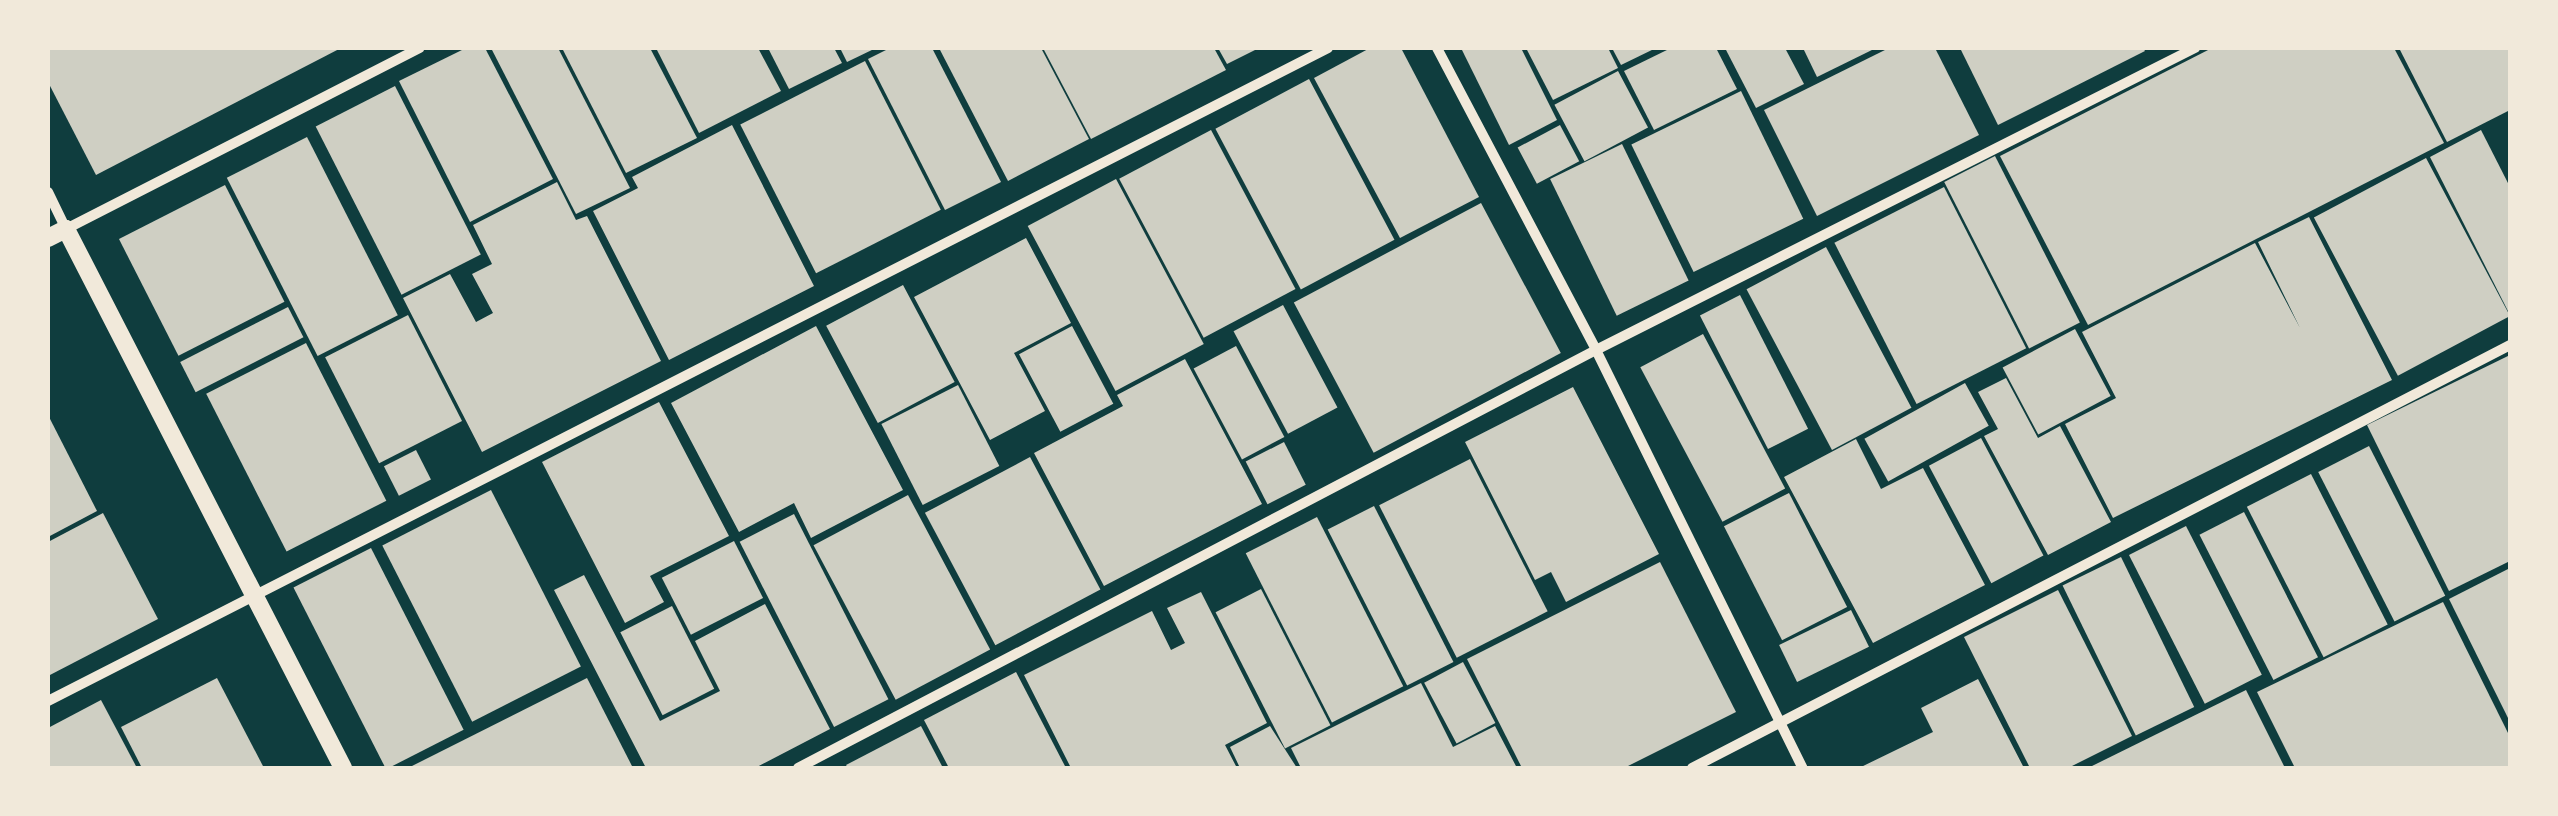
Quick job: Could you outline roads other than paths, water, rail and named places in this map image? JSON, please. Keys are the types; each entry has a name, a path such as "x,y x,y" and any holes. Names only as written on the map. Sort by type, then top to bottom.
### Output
{"street":[{"path":"48,238 419,48"},
{"path":"48,701 1328,48"},
{"path":"1436,48 1596,350 1803,768"},
{"path":"798,768 1596,350 2195,48"},
{"path":"48,192 343,768"},
{"path":"1692,768 2510,346"}]}
